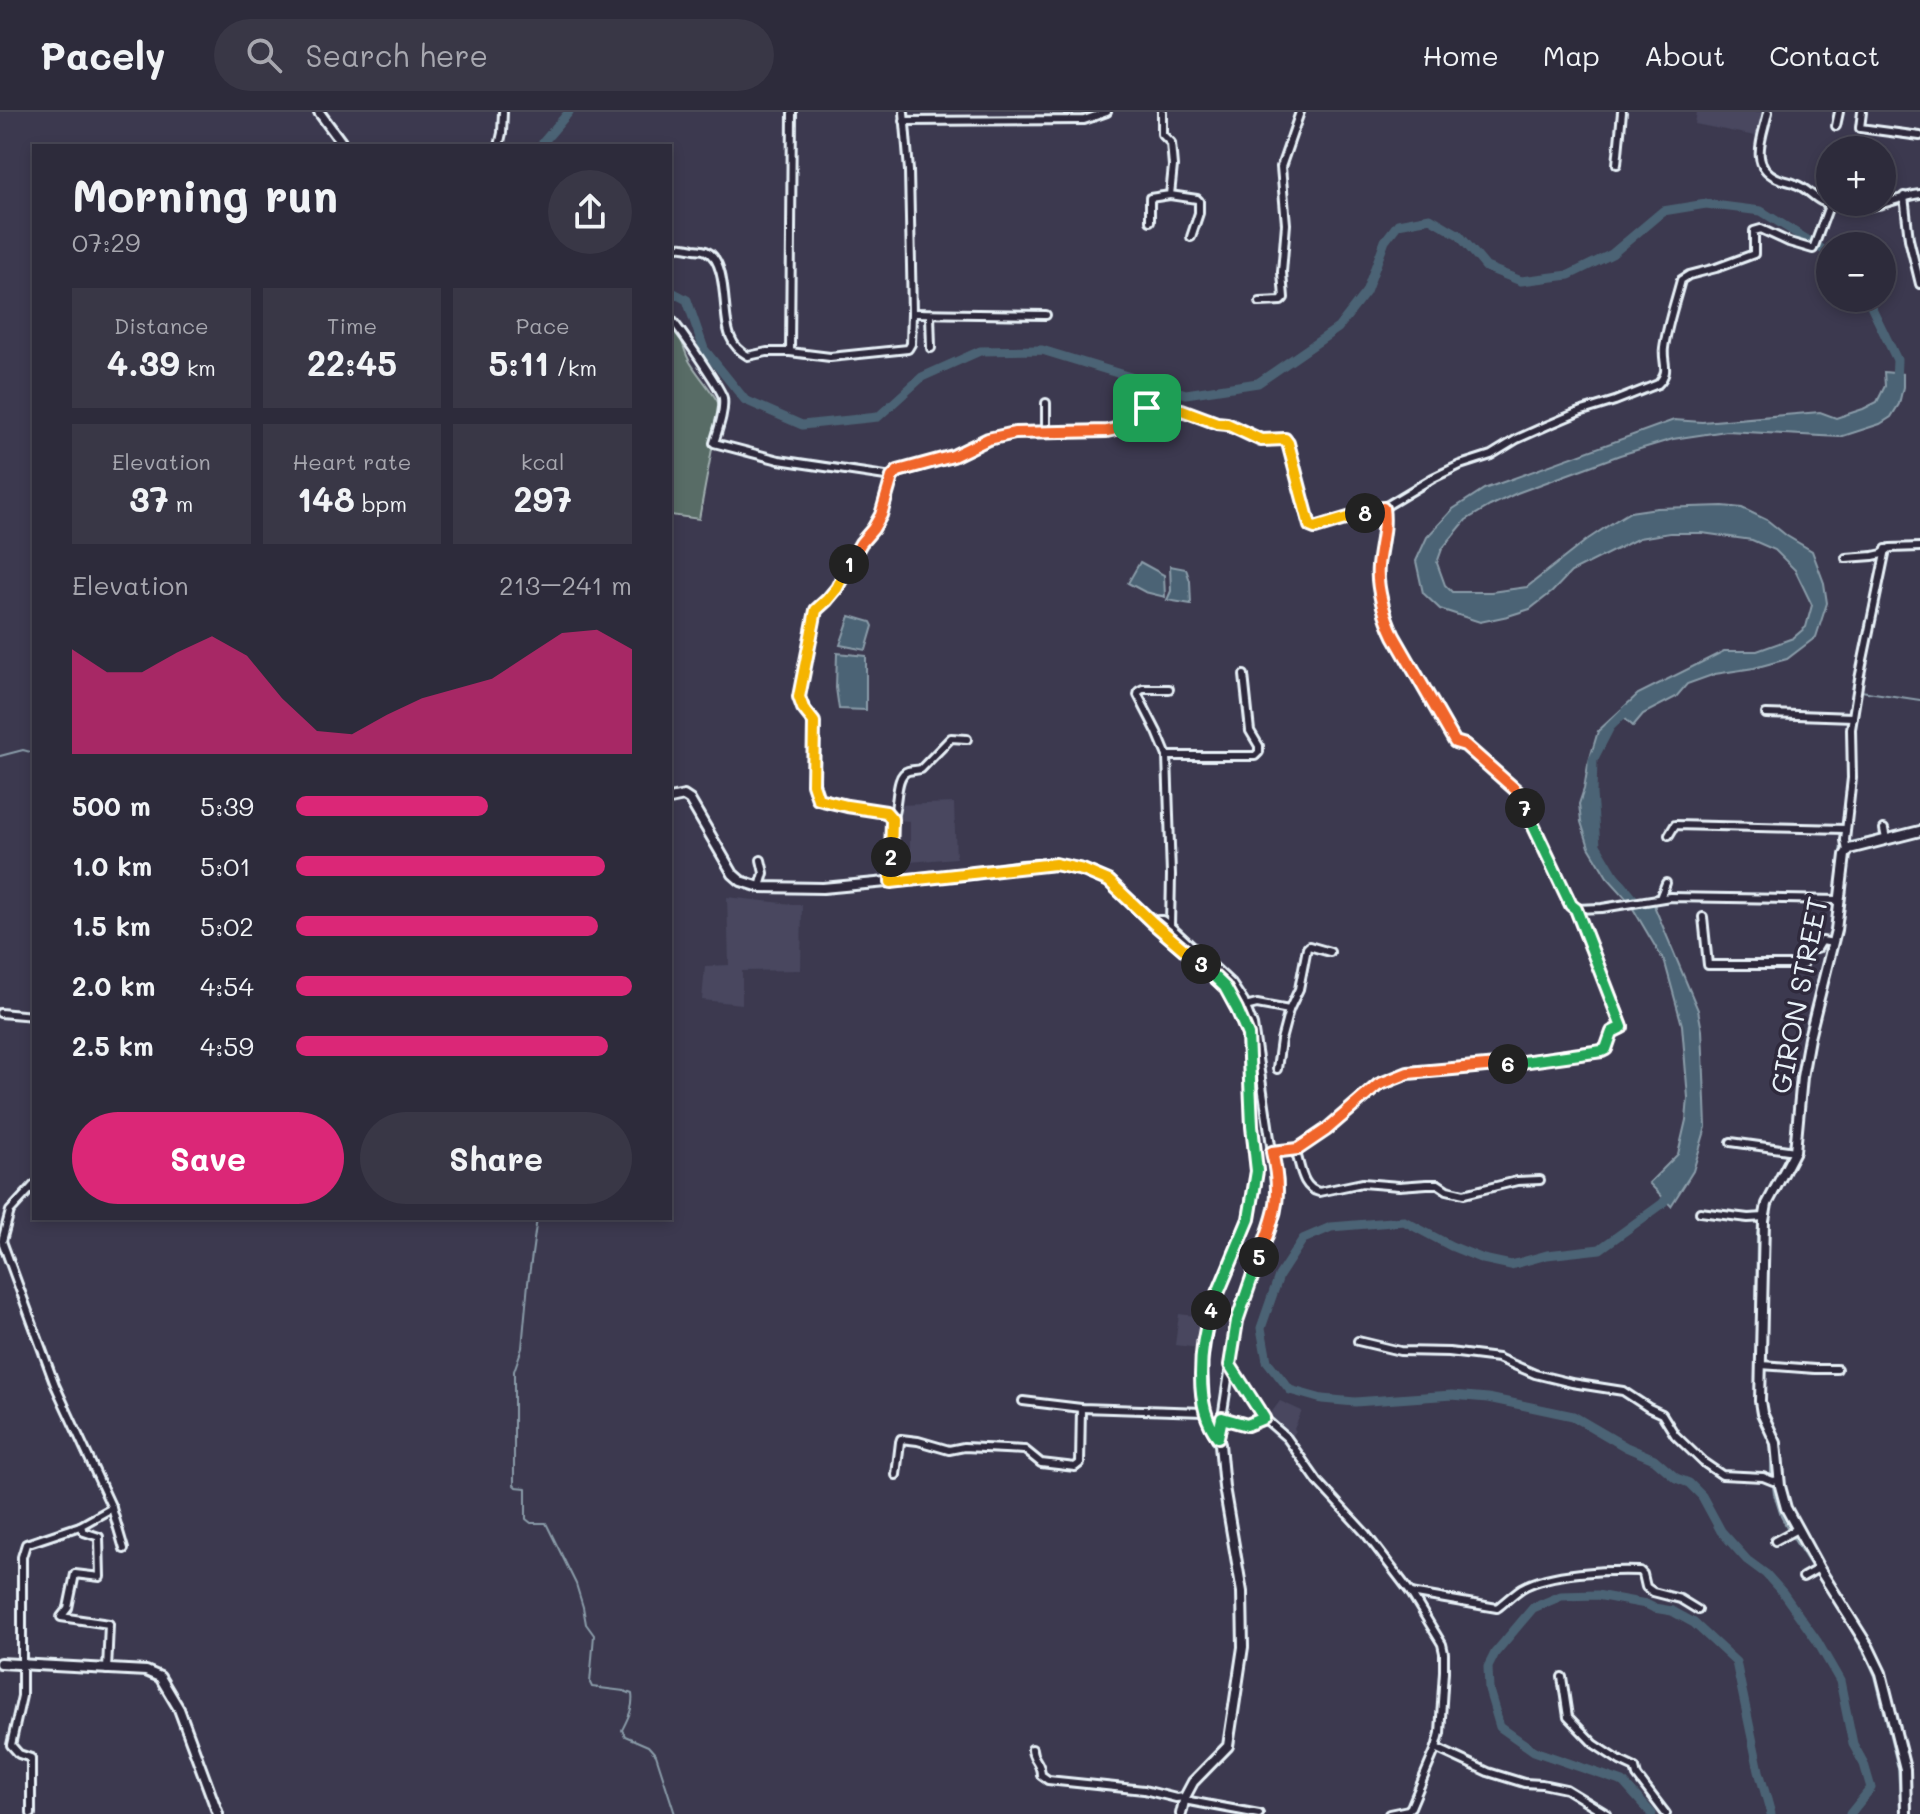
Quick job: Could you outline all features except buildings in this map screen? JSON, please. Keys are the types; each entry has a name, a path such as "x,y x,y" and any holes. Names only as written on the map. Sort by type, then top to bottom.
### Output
{"street":[{"path":"319,112 343,144"},
{"path":"499,144 503,112"},
{"path":"790,352 792,112"},
{"path":"672,248 682,246 707,251 717,263 724,289 730,338 748,356 790,352 830,357 906,350 911,344 912,313 909,171 904,112"},
{"path":"904,121 1084,120 1107,112"},
{"path":"1162,112 1162,134 1171,143 1173,166 1170,195"},
{"path":"1260,302 1281,301 1284,298 1282,272 1286,224 1281,167 1300,112"},
{"path":"1617,164 1622,112"},
{"path":"1768,112 1758,149 1761,166 1778,179 1799,185 1816,197"},
{"path":"1836,126 1839,112"},
{"path":"1862,112 1860,128 1920,136"},
{"path":"1896,199 1920,194"},
{"path":"1150,221 1151,196 1197,199 1199,213 1191,237"},
{"path":"1904,196 1909,239 1920,284"},
{"path":"892,819 886,812 818,799 813,784 814,722 799,697 816,610 837,588 861,543 873,529 881,515 892,477 898,471 953,456 988,439 1015,433 1107,431 1130,424 1147,408 1182,410 1227,424 1261,440 1285,439 1310,526 1315,528 1383,508 1433,478 1491,455 1536,430 1658,384 1666,367 1663,353 1681,280 1754,254 1754,231 1761,229 1813,249 1826,216"},
{"path":"912,313 1046,315"},
{"path":"930,314 931,348"},
{"path":"672,320 724,401 714,443 779,460 892,477"},
{"path":"1046,403 1046,432"},
{"path":"1383,508 1385,523 1377,571 1386,619 1394,636 1455,742 1465,745 1517,791 1571,905 1576,909 1602,908 1657,898 1837,900"},
{"path":"1846,558 1882,554 1886,549 1920,547"},
{"path":"1886,549 1851,729 1852,778 1846,846 1849,849 1885,835 1920,831"},
{"path":"1167,756 1255,756 1259,752 1250,731 1244,675"},
{"path":"1169,689 1143,689 1138,695 1167,756 1170,926"},
{"path":"1766,714 1853,717"},
{"path":"891,882 892,819 903,773 921,769 951,738 967,739"},
{"path":"672,799 684,796 690,800 733,874 741,881 760,887 823,888 1055,864 1083,870 1109,881 1225,987 1253,1025 1278,1181 1276,1212 1237,1321 1218,1437 1242,1592 1243,1647 1228,1746 1193,1782 1181,1814"},
{"path":"1669,835 1675,825 1846,829"},
{"name":"GIRON STREET","path":"1846,846 1828,957 1805,1037 1793,1146 1768,1197 1762,1217 1761,1365 1757,1399 1762,1420 1776,1443 1776,1480 1786,1517 1875,1660 1905,1769 1906,1814"},
{"path":"760,887 764,873 761,860"},
{"path":"1657,898 1666,883"},
{"path":"1272,1152 1298,1149 1326,1130 1378,1085 1408,1073 1484,1067 1606,1049 1610,1035 1622,1024 1576,909"},
{"path":"1703,917 1708,965 1803,965 1805,949 1817,949 1822,941 1831,942"},
{"path":"1153,923 1162,920 1170,926 1232,984 1240,994 1248,1035 1257,1171 1253,1200 1249,1219 1215,1299 1202,1362 1204,1412 1218,1437"},
{"path":"1277,1069 1281,1040 1289,1010 1299,989 1307,946 1330,952"},
{"path":"1819,954 1828,957"},
{"path":"1242,1008 1257,1004 1289,1010"},
{"path":"0,1013 32,1016"},
{"path":"1252,1126 1269,1124"},
{"path":"1731,1142 1793,1146"},
{"path":"1298,1149 1296,1153 1306,1184 1319,1192 1362,1183 1399,1186 1438,1184 1464,1194 1517,1181 1540,1180"},
{"path":"32,1187 10,1211 2,1241 55,1385 112,1508 124,1549"},
{"path":"1700,1212 1762,1217"},
{"path":"1358,1341 1400,1351 1449,1352 1498,1358 1535,1374 1623,1391 1662,1414 1675,1435 1703,1462 1722,1475 1776,1480"},
{"path":"1230,1365 1264,1418 1287,1438 1304,1464 1366,1534 1411,1593 1442,1644 1440,1733 1436,1748 1411,1807 1389,1814"},
{"path":"1761,1365 1837,1369"},
{"path":"1023,1401 1081,1408 1204,1412"},
{"path":"896,1475 901,1439 949,1450 964,1447 1025,1450 1041,1463 1075,1467 1080,1463 1081,1408"},
{"path":"1222,1418 1247,1425 1264,1418"},
{"path":"31,1814 31,1758 19,1754 11,1745 22,1696 22,1557 26,1544 80,1526 112,1508"},
{"path":"80,1526 84,1532 99,1537 100,1577 75,1574 68,1608 61,1617 109,1624 107,1670"},
{"path":"1775,1541 1796,1535"},
{"path":"1803,1577 1817,1569"},
{"path":"1411,1593 1497,1608 1521,1589 1545,1579 1586,1573 1640,1571 1646,1587 1653,1592 1680,1599 1698,1610"},
{"path":"1846,1631 1855,1626"},
{"path":"0,1663 146,1671 160,1677 179,1709 218,1814"},
{"path":"1562,1677 1568,1717 1594,1744 1635,1768 1637,1776 1666,1814"},
{"path":"1436,1748 1488,1772 1524,1783 1566,1789 1607,1814"},
{"path":"1032,1749 1033,1756 1041,1765 1041,1775 1048,1780 1144,1790 1259,1814"}],"shaded area":[{"path":"1697,112 1767,112 1760,137 1695,124"},
{"path":"1884,372 1903,374 1903,387 1899,404 1891,417 1880,424 1840,437 1726,431 1673,439 1620,455 1517,493 1466,520 1442,549 1437,563 1445,585 1452,592 1491,592 1527,587 1588,539 1630,512 1723,506 1742,508 1767,520 1812,551 1824,583 1827,603 1816,637 1787,659 1715,674 1687,684 1676,697 1643,714 1633,726 1622,716 1610,727 1593,760 1596,845 1614,875 1638,904 1654,901 1698,1010 1702,1030 1706,1127 1693,1171 1671,1206 1649,1183 1678,1154 1686,1120 1688,1098 1682,1025 1665,963 1628,900 1607,877 1589,847 1579,804 1588,765 1598,731 1638,694 1724,651 1757,651 1793,638 1806,627 1812,605 1795,570 1775,550 1752,540 1702,533 1670,533 1639,538 1571,572 1530,609 1480,622 1440,609 1423,593 1416,561 1427,537 1453,509 1484,489 1674,420 1702,422 1820,412 1836,418 1877,402 1885,386"},
{"path":"1140,562 1164,575 1165,597 1145,592 1128,583"},
{"path":"1170,566 1186,569 1191,604 1167,600 1171,591"},
{"path":"850,616 871,622 873,626 866,650 840,645"},
{"path":"837,653 866,656 866,710 839,709"},
{"path":"954,803 956,858 910,862 910,821 898,820 897,805"},
{"path":"1920,826 1850,846 1832,939 1814,1005 1793,1148 1767,1201 1758,1401 1775,1443 1783,1508 1875,1662 1901,1758 1905,1814 1901,1814 1898,1768 1875,1676 1843,1616 1791,1535 1774,1494 1770,1442 1756,1415 1755,1405 1757,1234 1763,1201 1789,1148 1804,1034 1829,941 1841,844"},
{"path":"727,897 802,905 801,970 742,971 742,1004 702,1000 705,966 729,965"},
{"path":"1179,1314 1203,1317 1199,1348 1175,1345"},
{"path":"1280,1401 1302,1411 1294,1429 1296,1431 1285,1446 1262,1425"}],"green space":[{"path":"672,324 690,362 720,406 699,519 672,515"}],"waterway":[{"path":"542,144 569,112"},
{"path":"1773,112 1764,144 1765,160 1776,172 1805,186"},
{"path":"1810,189 1816,192"},
{"path":"1896,195 1920,190"},
{"path":"672,292 687,300 704,349 745,400 802,425 878,417 922,377 980,351 1042,350 1186,394 1258,383 1338,328 1366,292 1385,241 1398,224 1430,218 1459,235 1486,267 1521,281 1569,275 1612,254 1663,211 1706,204 1761,211 1816,245"},
{"path":"1874,312 1897,360 1896,382"},
{"path":"1861,691 1920,700"},
{"path":"1628,709 1610,727 1593,760 1592,794 1596,845 1614,875 1641,908"},
{"path":"0,756 23,750 32,752"},
{"path":"1673,1190 1662,1204 1600,1249 1547,1255 1511,1265 1483,1259 1451,1246 1404,1221 1331,1227 1303,1239 1279,1276 1261,1328 1267,1361 1290,1390 1322,1399 1355,1402 1452,1395 1488,1398 1573,1416 1626,1447 1654,1459 1676,1478 1689,1483 1702,1496 1721,1531 1783,1593 1817,1641 1840,1681 1853,1744 1864,1764 1871,1788 1850,1814"},
{"path":"537,1220 522,1348 514,1371 514,1485 526,1488 526,1519 531,1523 546,1523 576,1584 586,1624 594,1635 590,1683 592,1687 632,1694 631,1708 622,1730 625,1736 648,1746 656,1755 675,1814"},
{"path":"1652,1814 1623,1782 1534,1751 1500,1727 1489,1690 1488,1667 1495,1653 1533,1608 1561,1596 1597,1595 1672,1611 1694,1623 1736,1662 1771,1814"}],"route":[{"path":"1147,408 1182,410 1227,424 1261,440 1285,439 1310,526 1315,528 1383,508 1385,523 1377,571 1386,619 1455,742 1465,745 1517,791 1571,905 1576,909 1622,1024 1620,1029 1612,1032 1606,1049 1602,1051 1484,1067 1408,1073 1378,1085 1326,1130 1298,1149 1272,1152 1278,1181 1276,1212 1237,1321 1230,1365 1264,1418 1247,1425 1222,1418 1218,1437 1204,1412 1202,1362 1215,1299 1249,1219 1257,1171 1248,1035 1225,987 1109,881 1097,874 1055,864 891,882 892,819 886,812 818,799 813,784 814,722 799,697 816,610 837,588 861,543 873,529 895,473 953,456 988,439 1015,433 1121,428 1147,408"}]}
